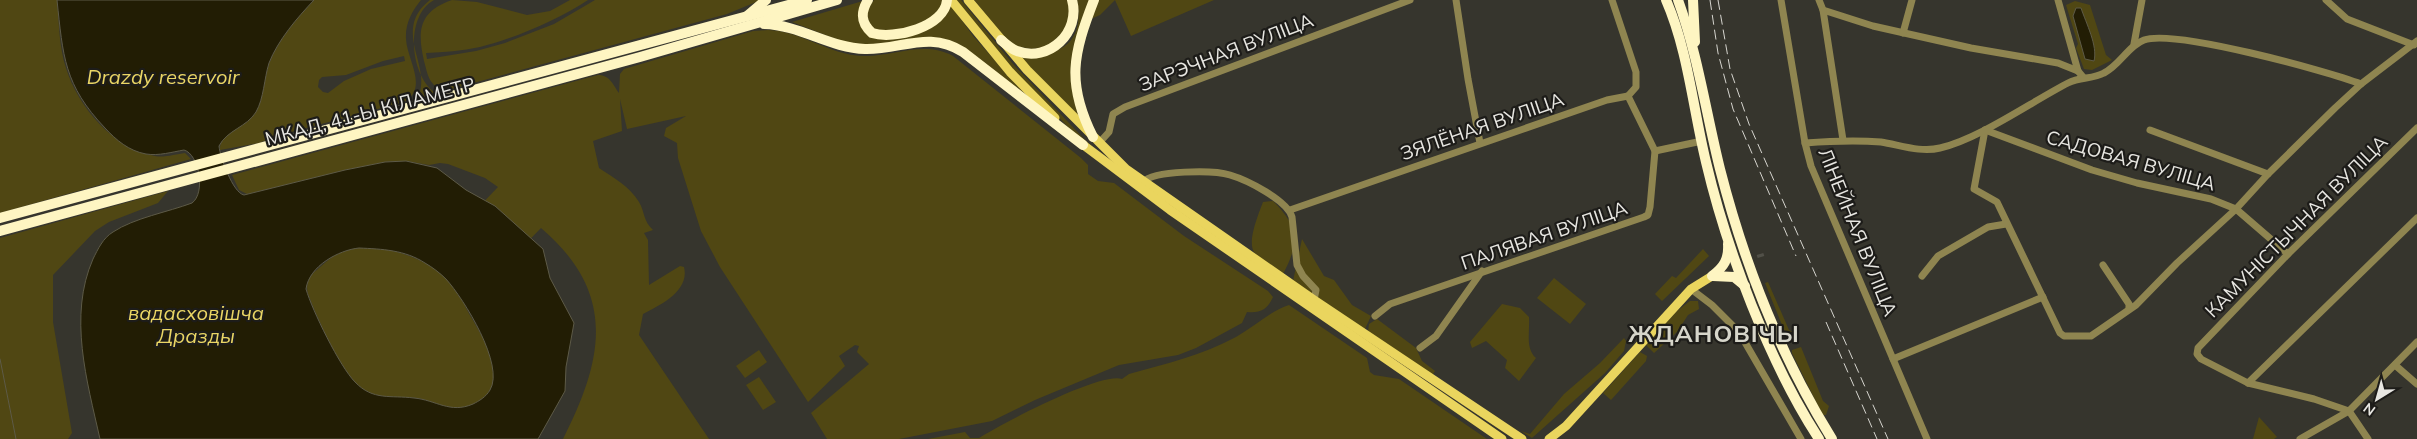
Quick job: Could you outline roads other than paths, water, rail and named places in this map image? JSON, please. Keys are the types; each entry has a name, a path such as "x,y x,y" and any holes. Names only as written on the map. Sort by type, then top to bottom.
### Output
{"highway":[{"path":"746,21 766,0"},
{"path":"746,21 807,0"},
{"path":"746,21 837,0"},
{"path":"868,0 863,8 864,23 872,33 888,36 935,21 945,12 947,0"},
{"path":"1001,40 1017,51 1025,53 1040,53 1054,47 1064,38 1071,26 1074,11 1072,0"},
{"path":"1094,0 1077,48 1074,71 1082,111 1096,140"},
{"path":"1666,0 1683,58 1713,188 1728,239 1746,287 1780,366 1801,411 1818,439"},
{"path":"1678,0 1696,63 1722,178 1744,251 1794,369 1832,439"},
{"path":"1693,0 1696,63"},
{"path":"746,21 787,26 828,41 862,49 927,41 946,42 963,52 1084,147"},
{"name":"МКАД, 41-Ы КІЛАМЕТР","path":"0,218 175,170 241,158 640,57 746,21"},
{"name":"МКАД, 41-Ы КІЛАМЕТР","path":"2,231 179,181 241,158"},
{"path":"1712,276 1720,270 1727,260 1728,239"},
{"path":"1712,276 1734,277 1746,287"}],"main road":[{"path":"951,0 1010,72 1084,147 1170,210 1502,439"},
{"path":"968,0 1027,70 1118,163 1314,300 1522,439"},
{"path":"1084,147 1096,140"},
{"path":"1550,439 1566,426 1691,289 1712,276"},
{"path":"1470,416 1507,439"}],"street":[{"name":"ЗАРЭЧНАЯ ВУЛІЦА","path":"1096,140 1109,132 1113,114 1125,107 1410,0"},
{"path":"1456,0 1480,143"},
{"path":"1612,0 1636,72 1636,87 1628,96 1655,151 1702,142"},
{"name":"ЛІНЕЙНАЯ ВУЛІЦА","path":"1781,0 1805,143 1824,199 1927,439"},
{"name":"ЛІНЕЙНАЯ ВУЛІЦА","path":"1819,0 1823,10 1843,140"},
{"path":"1903,32 1912,0"},
{"path":"2058,0 2078,71 2083,77"},
{"path":"2134,44 2142,0"},
{"path":"2326,0 2347,19 2416,44"},
{"path":"1823,10 1874,26 1971,48 2058,63 2078,71"},
{"path":"1805,143 1843,140 1933,149 1942,148 1985,130 2070,82 2083,77 2098,76 2110,69 2134,44 2150,38 2178,40 2252,53 2361,84"},
{"path":"1985,130 1974,187 1978,192 1997,202 2056,326 2064,336 2091,336 2144,299 2177,263 2236,209 2268,174 2361,84 2416,44"},
{"name":"ЗЯЛЁНАЯ ВУЛІЦА","path":"1290,210 1607,100 1628,96"},
{"name":"КАМУНІСТЫЧНАЯ ВУЛІЦА","path":"2248,383 2201,359 2198,354 2198,348 2288,254 2417,128"},
{"name":"САДОВАЯ ВУЛІЦА","path":"1985,130 2092,170 2137,183 2211,199 2236,209 2288,254"},
{"path":"2150,130 2268,174"},
{"name":"ПАЛЯВАЯ ВУЛІЦА","path":"1375,316 1390,304 1648,215 1655,151"},
{"path":"1143,182 1152,176 1191,172 1228,174 1252,184 1290,210 1296,234 1297,265 1303,276 1316,290 1314,300"},
{"path":"2248,383 2417,218"},
{"path":"1922,276 1938,256 1988,227 2006,224"},
{"path":"2102,266 2129,304 2127,311"},
{"path":"1420,348 1436,336 1482,272"},
{"path":"1691,289 1712,304 1739,332 1801,439"},
{"path":"1893,359 2043,297"},
{"path":"2300,439 2349,411 2417,342"},
{"path":"2395,365 2417,384"},
{"path":"2248,383 2349,411 2368,439"}],"water":[{"name":"вадасховішча Дразды","path":"57,0 314,0 277,46 267,69 261,101 256,112 248,121 227,136 219,146 224,166 232,182 240,193 244,195 345,170 385,162 406,161 437,168 466,190 495,206 543,249 550,278 574,323 566,367 565,391 538,439 100,439 85,372 81,326 82,303 93,259 106,237 121,227 192,203 199,191 200,183 197,166 189,153 184,150 165,154 140,153 114,137 91,112 81,98 68,69 61,38","holes":["359,248 393,251 409,255 439,272 454,288 472,316 492,365 493,379 490,390 486,395 473,404 457,408 443,406 422,399 376,395 355,382 327,338 306,289 308,281 319,266 334,256"]},
{"path":"2076,8 2081,8 2091,34 2095,55 2094,61 2085,59 2073,16"}],"waterway":[{"path":"0,359 16,439"}],"railway":[{"path":"1710,0 1718,53 1733,109 1796,256"},
{"path":"1718,0 1730,69 1749,124 1888,439"},
{"path":"1826,322 1877,439"}],"district":[{"name":"ЖДАНОВІЧЫ","path":"1714,333"}],"water label":[{"name":"Drazdy reservoir","path":"163,76"}]}
